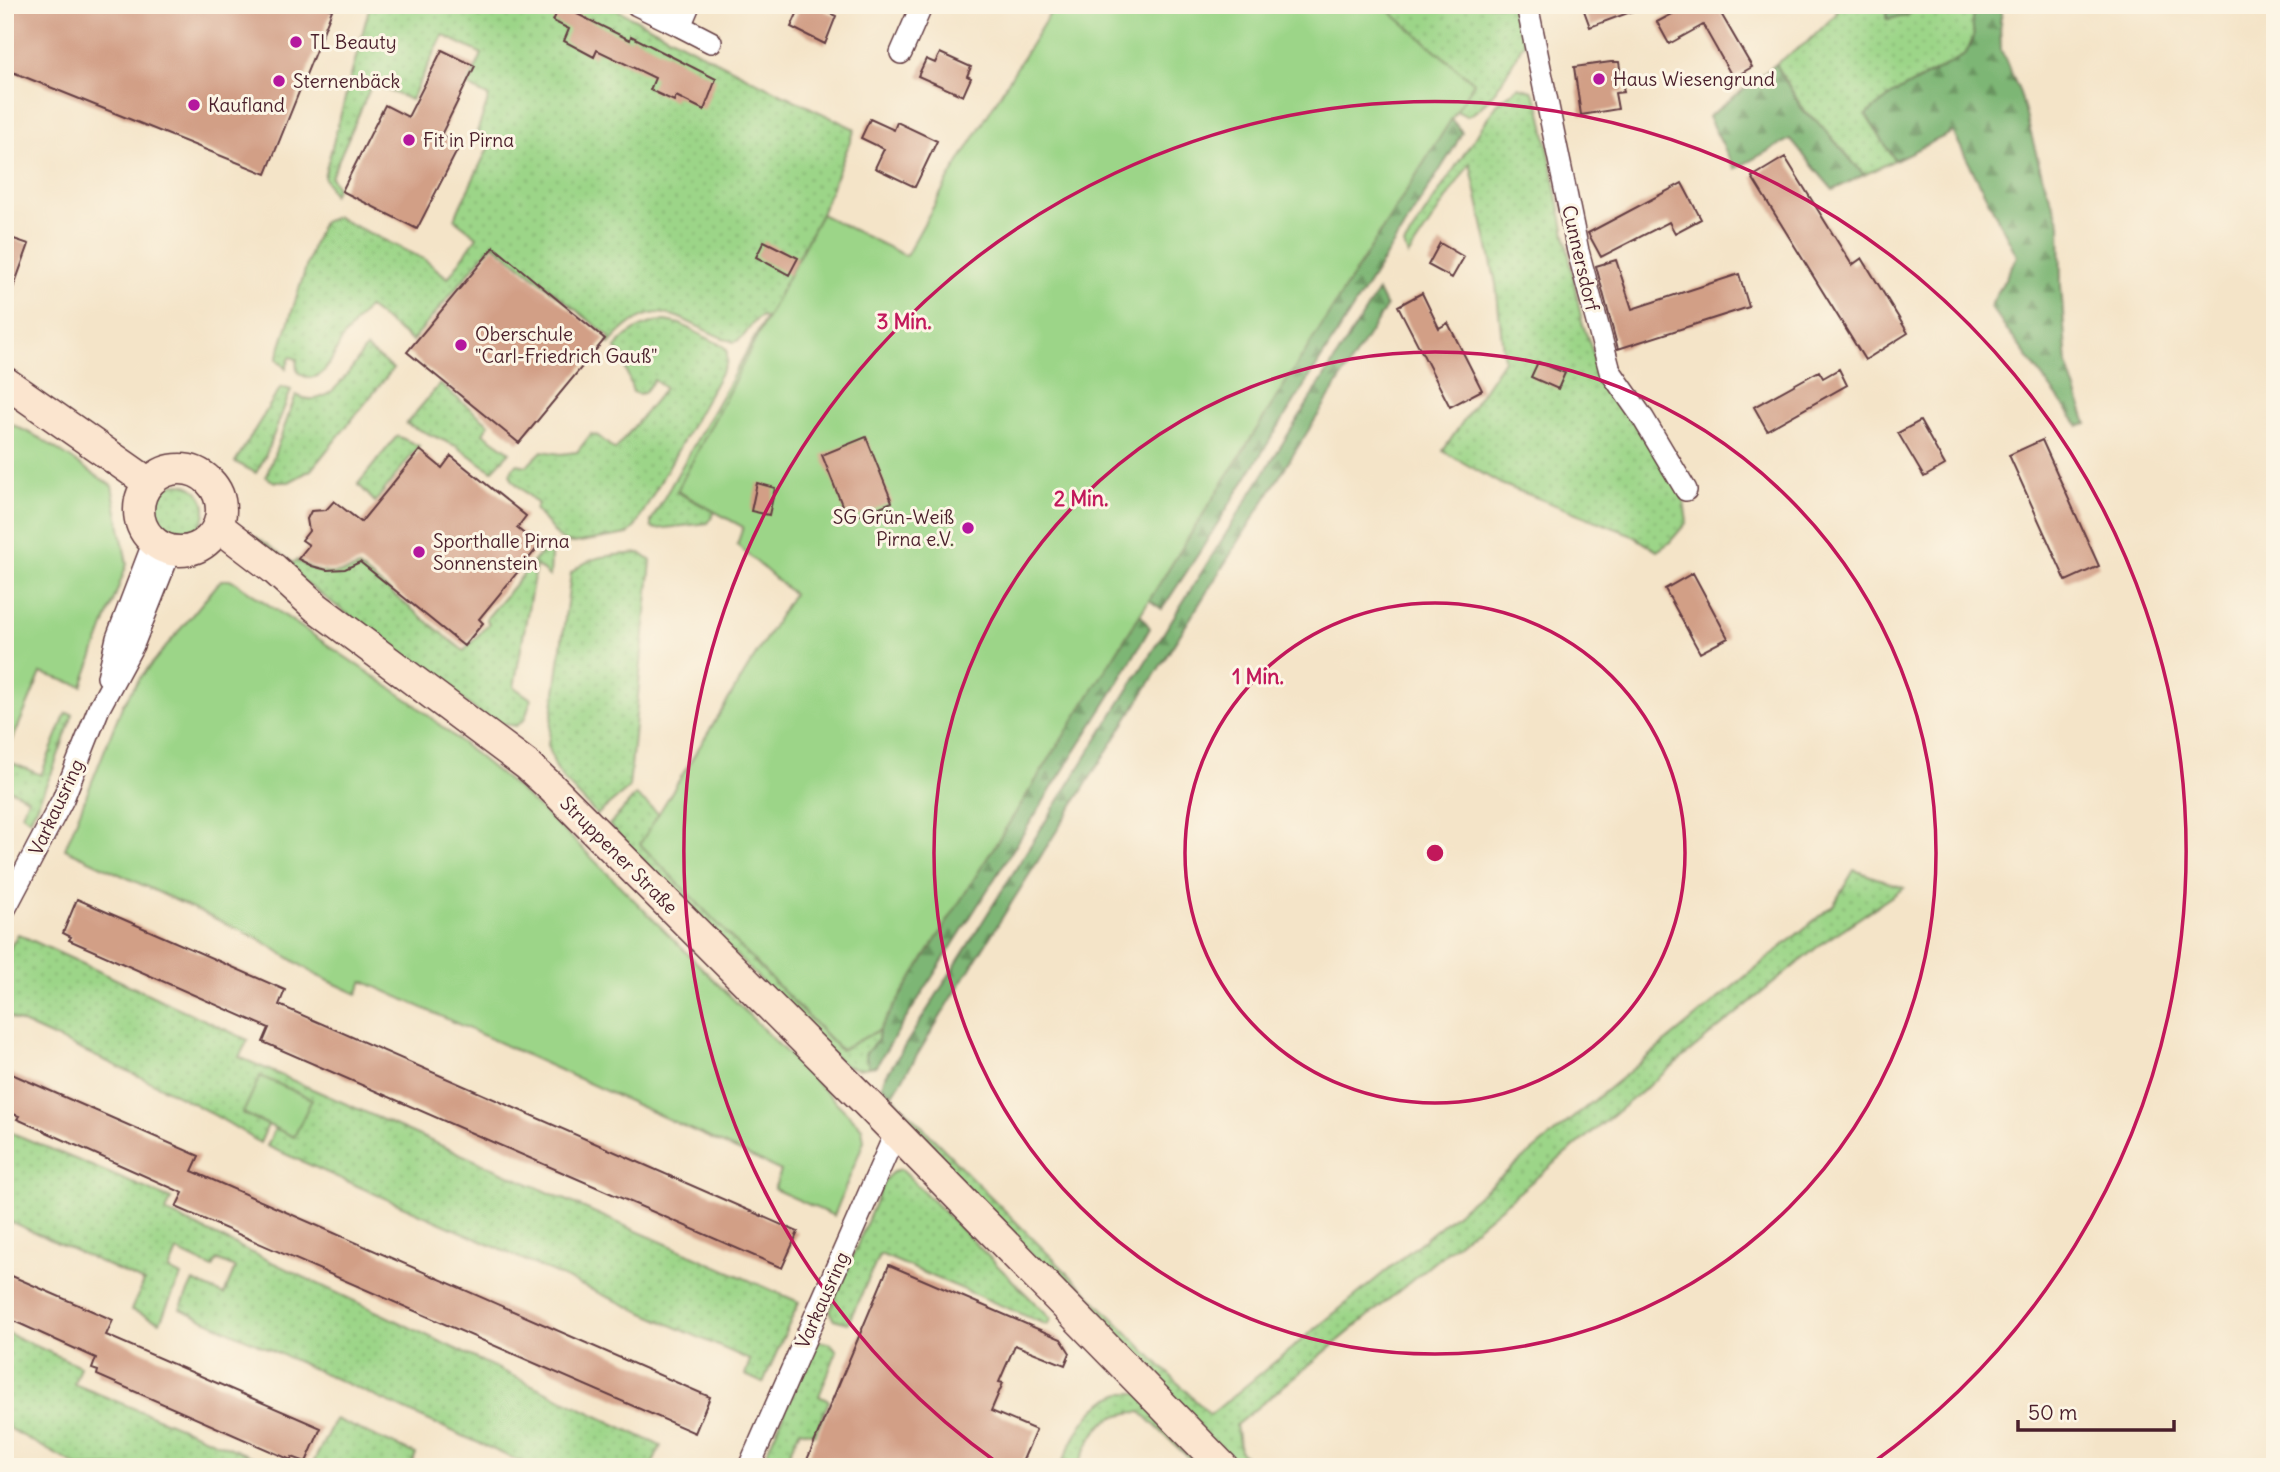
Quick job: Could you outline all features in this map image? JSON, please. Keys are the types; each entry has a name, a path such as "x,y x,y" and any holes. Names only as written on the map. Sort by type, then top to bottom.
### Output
{"main road":[{"path":"5,382 149,484"},
{"path":"185,469 207,479 218,493 221,509 211,534 192,549 162,545 143,526 139,508 144,491 154,478 169,470 185,469"},
{"name":"Struppener Straße","path":"211,534 274,569 317,608 527,765 854,1089 1223,1467"}],"street":[{"path":"637,5 711,42"},
{"path":"680,26 689,5"},
{"path":"901,53 922,5"},
{"name":"Cunnersdorf","path":"1527,5 1578,251 1609,371 1643,418 1686,490"},
{"name":"Varkausring","path":"5,909 63,799 102,703 133,645 162,545"},
{"name":"Varkausring","path":"748,1467 895,1133"}],"green space":[{"path":"370,5 608,5 855,129 821,214 677,492 715,512 708,523 656,529 651,527 651,521 765,319 762,316 754,321 743,337 734,342 685,320 657,313 627,326 609,344 607,342 610,337 493,244 412,341 368,307 343,338 329,365 319,376 301,375 297,369 297,359 290,357 286,369 277,359 314,242 323,222 336,217 424,259 448,278 477,237 454,219 492,140 477,132 489,97 468,86 482,54 443,35 411,100 372,84 331,177 337,188 333,195 324,177"},
{"name":"SG Grün-Weiß Pirna e.V.","path":"1055,5 1382,5 1474,83 879,1030 841,1050 640,844 793,594 737,545 743,527 677,491 821,214 906,256 951,175"},
{"path":"1391,5 1518,5 1527,35 1494,92 1476,111 1467,116 1456,111 1474,83 1387,10"},
{"path":"1832,5 1887,5 1887,19 1906,16 1921,5 1975,5 1972,20 1974,37 1965,55 1866,115 1895,160 1864,175 1819,123 1804,111 1776,64 1810,40 1838,12"},
{"path":"1887,5 1921,5 1906,16 1887,19"},
{"path":"1975,5 2003,5 2000,23 2001,50 2020,93 2042,175 2060,223 2061,286 2067,364 2087,424 2079,426 1990,307 2017,256 1953,132 1895,160 1866,115 1893,94 1965,55 1974,37 1972,19"},
{"path":"1776,64 1803,111 1819,123 1864,175 1833,190 1790,139 1735,169 1708,117"},
{"path":"1518,87 1532,91 1540,106 1582,322 1601,375 1683,495 1687,522 1669,543 1657,551 1630,534 1501,484 1443,451 1504,360 1496,284 1470,163 1408,256 1404,245 1497,104"},
{"path":"1451,119 1462,132 1455,146 1162,609 1149,600"},
{"path":"1378,291 1386,307 893,1095 882,1085 884,1079"},
{"path":"665,321 680,324 723,346 727,350 727,362 635,527 628,534 574,543 565,542 535,509 538,504 513,481 510,474 518,464 527,466 542,451 561,454 577,452 591,434 598,436 615,450 665,388 654,380 644,393 633,392 624,363 626,358 615,348 637,329"},
{"path":"366,348 393,369 311,470 289,482 275,482 266,477 296,395 308,399 328,394 345,377"},
{"path":"440,384 489,424 483,433 510,452 492,471 456,446 406,424"},
{"path":"281,387 291,390 256,473 235,462"},
{"path":"5,421 40,438 112,486 127,564 82,686 41,673 5,758"},
{"path":"397,436 419,446 375,502 358,484"},
{"path":"179,484 198,491 205,510 198,529 179,536 160,529 153,510 160,491"},
{"path":"256,537 293,563 297,560 312,569 334,573 359,567 464,651 489,623 486,619 547,546 551,556 550,577 536,565 514,687 531,699 525,719 516,726 492,722 248,540"},
{"path":"640,553 651,561 629,788 597,815 563,779 548,745 571,573 595,559"},
{"path":"221,580 232,580 413,703 518,789 576,842 862,1128 864,1141 834,1216 774,1189 781,1171 363,981 357,994 318,976 259,939 65,849 123,704 140,678"},
{"path":"1140,614 1150,628 1114,690 876,1066 869,1067 865,1054 878,1040 879,1030"},
{"path":"66,713 73,714 52,772 30,820 22,814 28,798 5,787 5,760 41,775"},
{"path":"636,795 659,814 641,844 840,1050 879,1030 878,1040 865,1054 869,1067 858,1069 843,1065 609,825"},
{"path":"1854,870 1904,888 1821,944 1236,1425 1240,1451 1255,1467 1236,1467 880,1097 882,1085 1210,1415 1834,904"},
{"path":"18,934 248,1040 239,1057 799,1302 763,1383 745,1375 750,1360 267,1146 275,1128 295,1137 243,1113 268,1125 260,1143 168,1090 5,1015 5,956"},
{"path":"260,1076 312,1099 294,1137 243,1113"},
{"path":"5,1130 171,1199 166,1212 661,1446 651,1467 532,1467 180,1309 193,1281 224,1295 235,1268 217,1260 213,1268 177,1251 169,1270 181,1276 160,1322 131,1310 144,1282 5,1219"},
{"path":"901,1169 1051,1319 1047,1325 880,1254 848,1323 833,1319 830,1310 885,1179"},
{"path":"5,1332 80,1366 74,1384 277,1467 79,1467 5,1426"},
{"path":"819,1341 831,1344 837,1351 819,1396 829,1401 815,1434 800,1430 783,1467 760,1467 815,1344"},
{"path":"1122,1393 1138,1393 1210,1467 1198,1467 1141,1412 1127,1413 1107,1421 1094,1435 1077,1467 1060,1467 1077,1433 1091,1413 1110,1398"},
{"path":"335,1419 416,1454 410,1467 311,1467"}],"building":[{"name":"Kaufland","path":"5,5 320,5 332,10 266,174 5,69"},
{"path":"560,5 578,11 577,14 630,40 631,36 716,79 704,110 676,96 674,101 650,90 655,78 597,50 594,57 564,41 569,29 553,21"},
{"path":"801,5 812,5 836,16 825,44 791,27"},
{"path":"1582,5 1644,5 1644,7 1590,27"},
{"path":"1689,5 1716,5 1752,67 1733,78 1703,25 1669,44 1657,22"},
{"name":"Fit in Pirna","path":"442,50 475,66 441,135 460,145 417,229 342,191 385,105 408,117"},
{"path":"940,53 971,67 967,76 971,78 963,96 918,76 926,59 935,63"},
{"name":"Haus Wiesengrund","path":"1619,62 1624,92 1615,93 1618,109 1581,115 1574,67"},
{"path":"870,119 894,130 897,122 937,141 915,187 875,168 884,149 861,138"},
{"path":"1785,157 1852,265 1862,258 1908,333 1865,360 1752,177"},
{"path":"1682,183 1701,219 1675,233 1669,222 1601,257 1588,233"},
{"path":"5,236 29,244 7,305 5,305"},
{"path":"764,241 798,258 789,275 756,257"},
{"path":"1440,243 1464,257 1452,278 1428,265"},
{"name":"Oberschule \"Carl-Friedrich Gauß\"","path":"494,247 605,339 519,443 407,352"},
{"path":"1616,260 1632,309 1739,274 1749,307 1618,349 1596,266"},
{"path":"1422,293 1439,328 1448,323 1482,390 1450,407 1398,306"},
{"path":"1538,362 1565,373 1558,389 1531,377"},
{"path":"1839,369 1847,385 1767,430 1754,407 1819,371 1823,378"},
{"path":"1920,421 1945,465 1924,477 1898,433"},
{"path":"866,437 892,502 848,520 822,455"},
{"path":"2042,440 2099,566 2066,581 2009,455"},
{"name":"Sporthalle Pirna Sonnenstein","path":"420,450 442,468 451,456 526,516 517,528 539,546 479,619 483,623 464,646 360,562 345,569 327,570 298,559 309,545 302,540 309,531 307,519 311,511 326,510 334,501 361,522"},
{"path":"757,483 775,488 769,515 751,511"},
{"path":"1693,573 1728,638 1700,653 1665,589"},
{"path":"77,899 285,990 279,1005 798,1232 782,1268 263,1042 269,1028 69,940 71,937 63,933"},
{"path":"5,1071 199,1156 192,1171 710,1397 695,1433 176,1207 183,1193 17,1119 19,1116 5,1111"},
{"path":"889,1265 1061,1339 1070,1353 1065,1365 1015,1345 999,1382 1003,1383 991,1411 1036,1430 1020,1467 804,1467"},
{"path":"5,1273 113,1320 106,1335 321,1428 306,1462 292,1457 291,1460 97,1375 98,1371 92,1369 96,1358 5,1317"}],"place":[{"name":"TL Beauty","path":"296,42"},
{"name":"Haus Wiesengrund","path":"1599,79"},
{"name":"Sternenbäck","path":"279,81"},
{"name":"Kaufland","path":"194,105"},
{"name":"Fit in Pirna","path":"409,140"},
{"name":"Oberschule \"Carl-Friedrich Gauß\"","path":"461,345"},
{"name":"SG Grün-Weiß Pirna e.V.","path":"968,528"},
{"name":"Sporthalle Pirna Sonnenstein","path":"419,552"}]}
